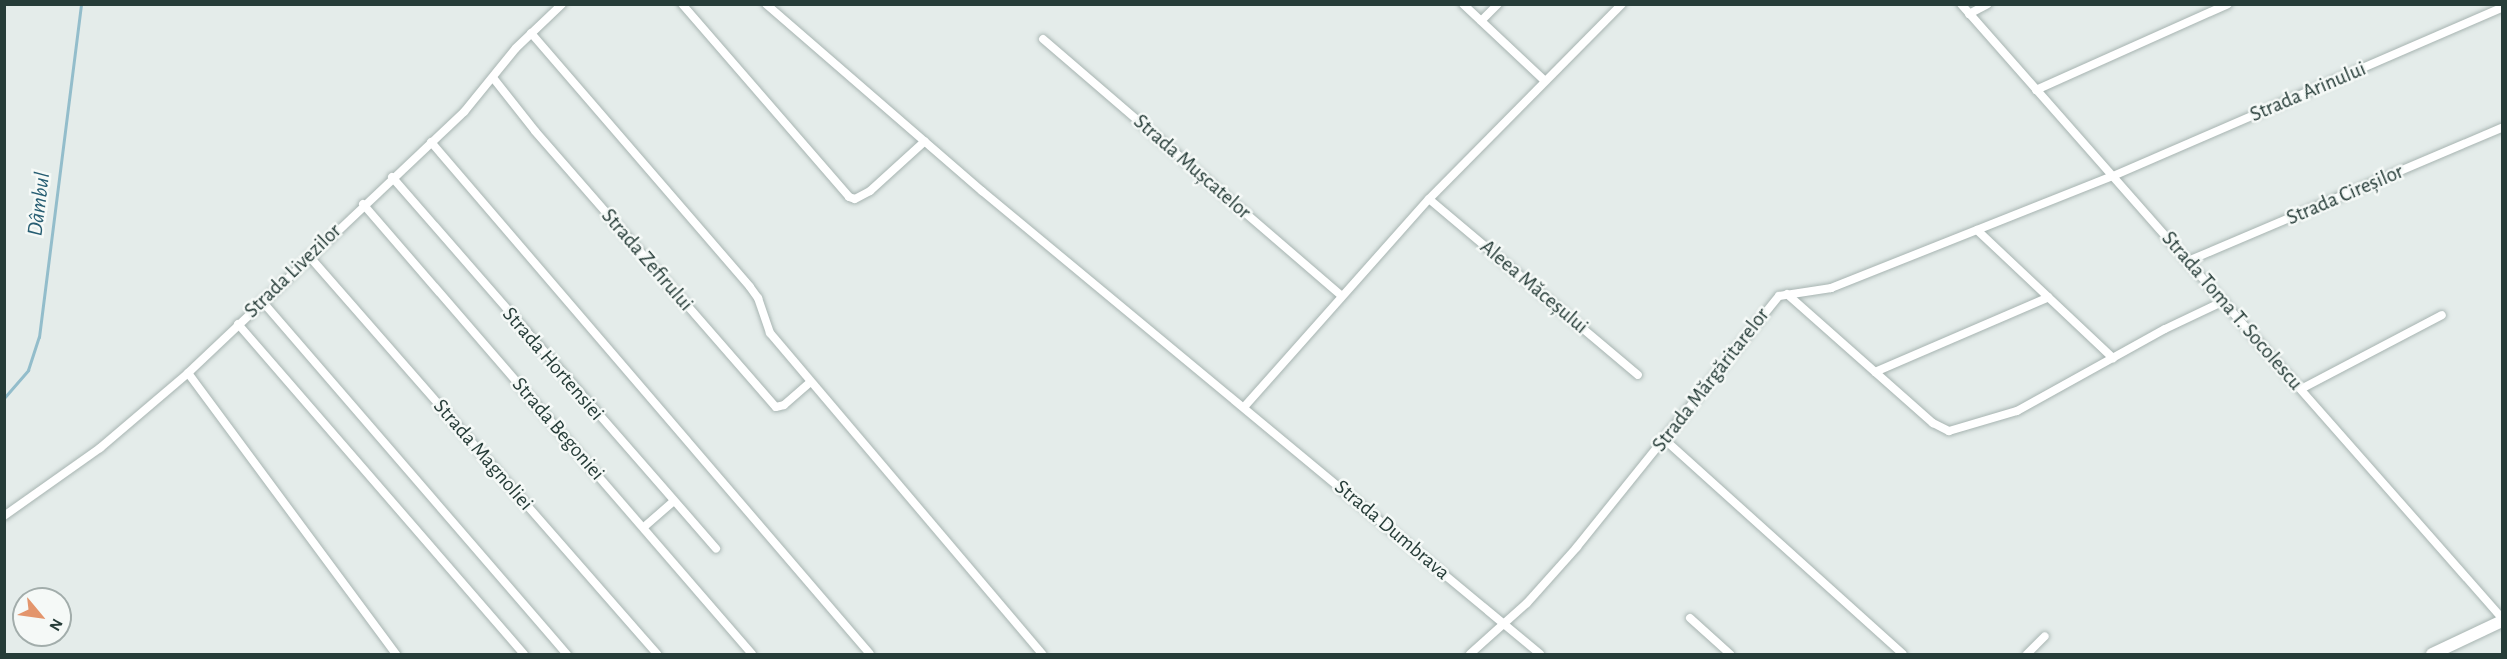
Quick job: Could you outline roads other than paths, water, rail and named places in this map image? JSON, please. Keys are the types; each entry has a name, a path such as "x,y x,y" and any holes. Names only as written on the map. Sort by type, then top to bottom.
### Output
{"main road":[{"path":"2432,654 2502,619"}],"street":[{"name":"Strada Livezilor","path":"4,516 100,448 188,373 363,204 431,142 494,79 531,33 562,4"},
{"path":"682,4 849,197 855,199 870,191 925,141"},
{"name":"Strada Dumbrava","path":"766,4 925,141 1540,654"},
{"path":"1463,4 1544,80"},
{"path":"1481,21 1498,4"},
{"name":"Strada Toma T. Socolescu","path":"1961,4 2502,619"},
{"path":"1969,14 1988,4"},
{"path":"2036,90 2228,4"},
{"path":"1245,406 1341,295 1429,199 1617,6"},
{"name":"Strada Arinului","path":"2113,176 2502,8"},
{"path":"531,33 750,287 758,298 770,333 1042,654"},
{"name":"Strada Mușcatelor","path":"1043,39 1341,295"},
{"name":"Strada Zefirului","path":"494,79 535,131 776,407 784,405 810,382"},
{"name":"Strada Cireșilor","path":"2188,261 2502,128"},
{"path":"431,142 870,654"},
{"name":"Strada Mărgăritarelor","path":"1470,654 1505,625 1577,547 1772,302 1787,294 1831,288 2113,176"},
{"name":"Strada Hortensiei","path":"392,177 716,549"},
{"name":"Aleea Măceșului","path":"1429,199 1638,375"},
{"name":"Strada Begoniei","path":"363,204 752,654"},
{"path":"1977,230 2113,358"},
{"name":"Strada Magnoliei","path":"309,256 657,654"},
{"path":"1787,294 1933,423 1949,431 2017,411 2224,301"},
{"path":"1875,372 2049,297"},
{"path":"262,301 567,654"},
{"path":"2301,389 2442,315"},
{"path":"238,324 524,654"},
{"path":"188,373 396,654"},
{"path":"1664,439 1903,654"},
{"path":"644,527 673,502"},
{"path":"1690,618 1730,654"},
{"path":"2027,654 2045,636"}],"waterway":[{"name":"Dâmbul","path":"4,398 28,370 39,337 81,4"}]}
